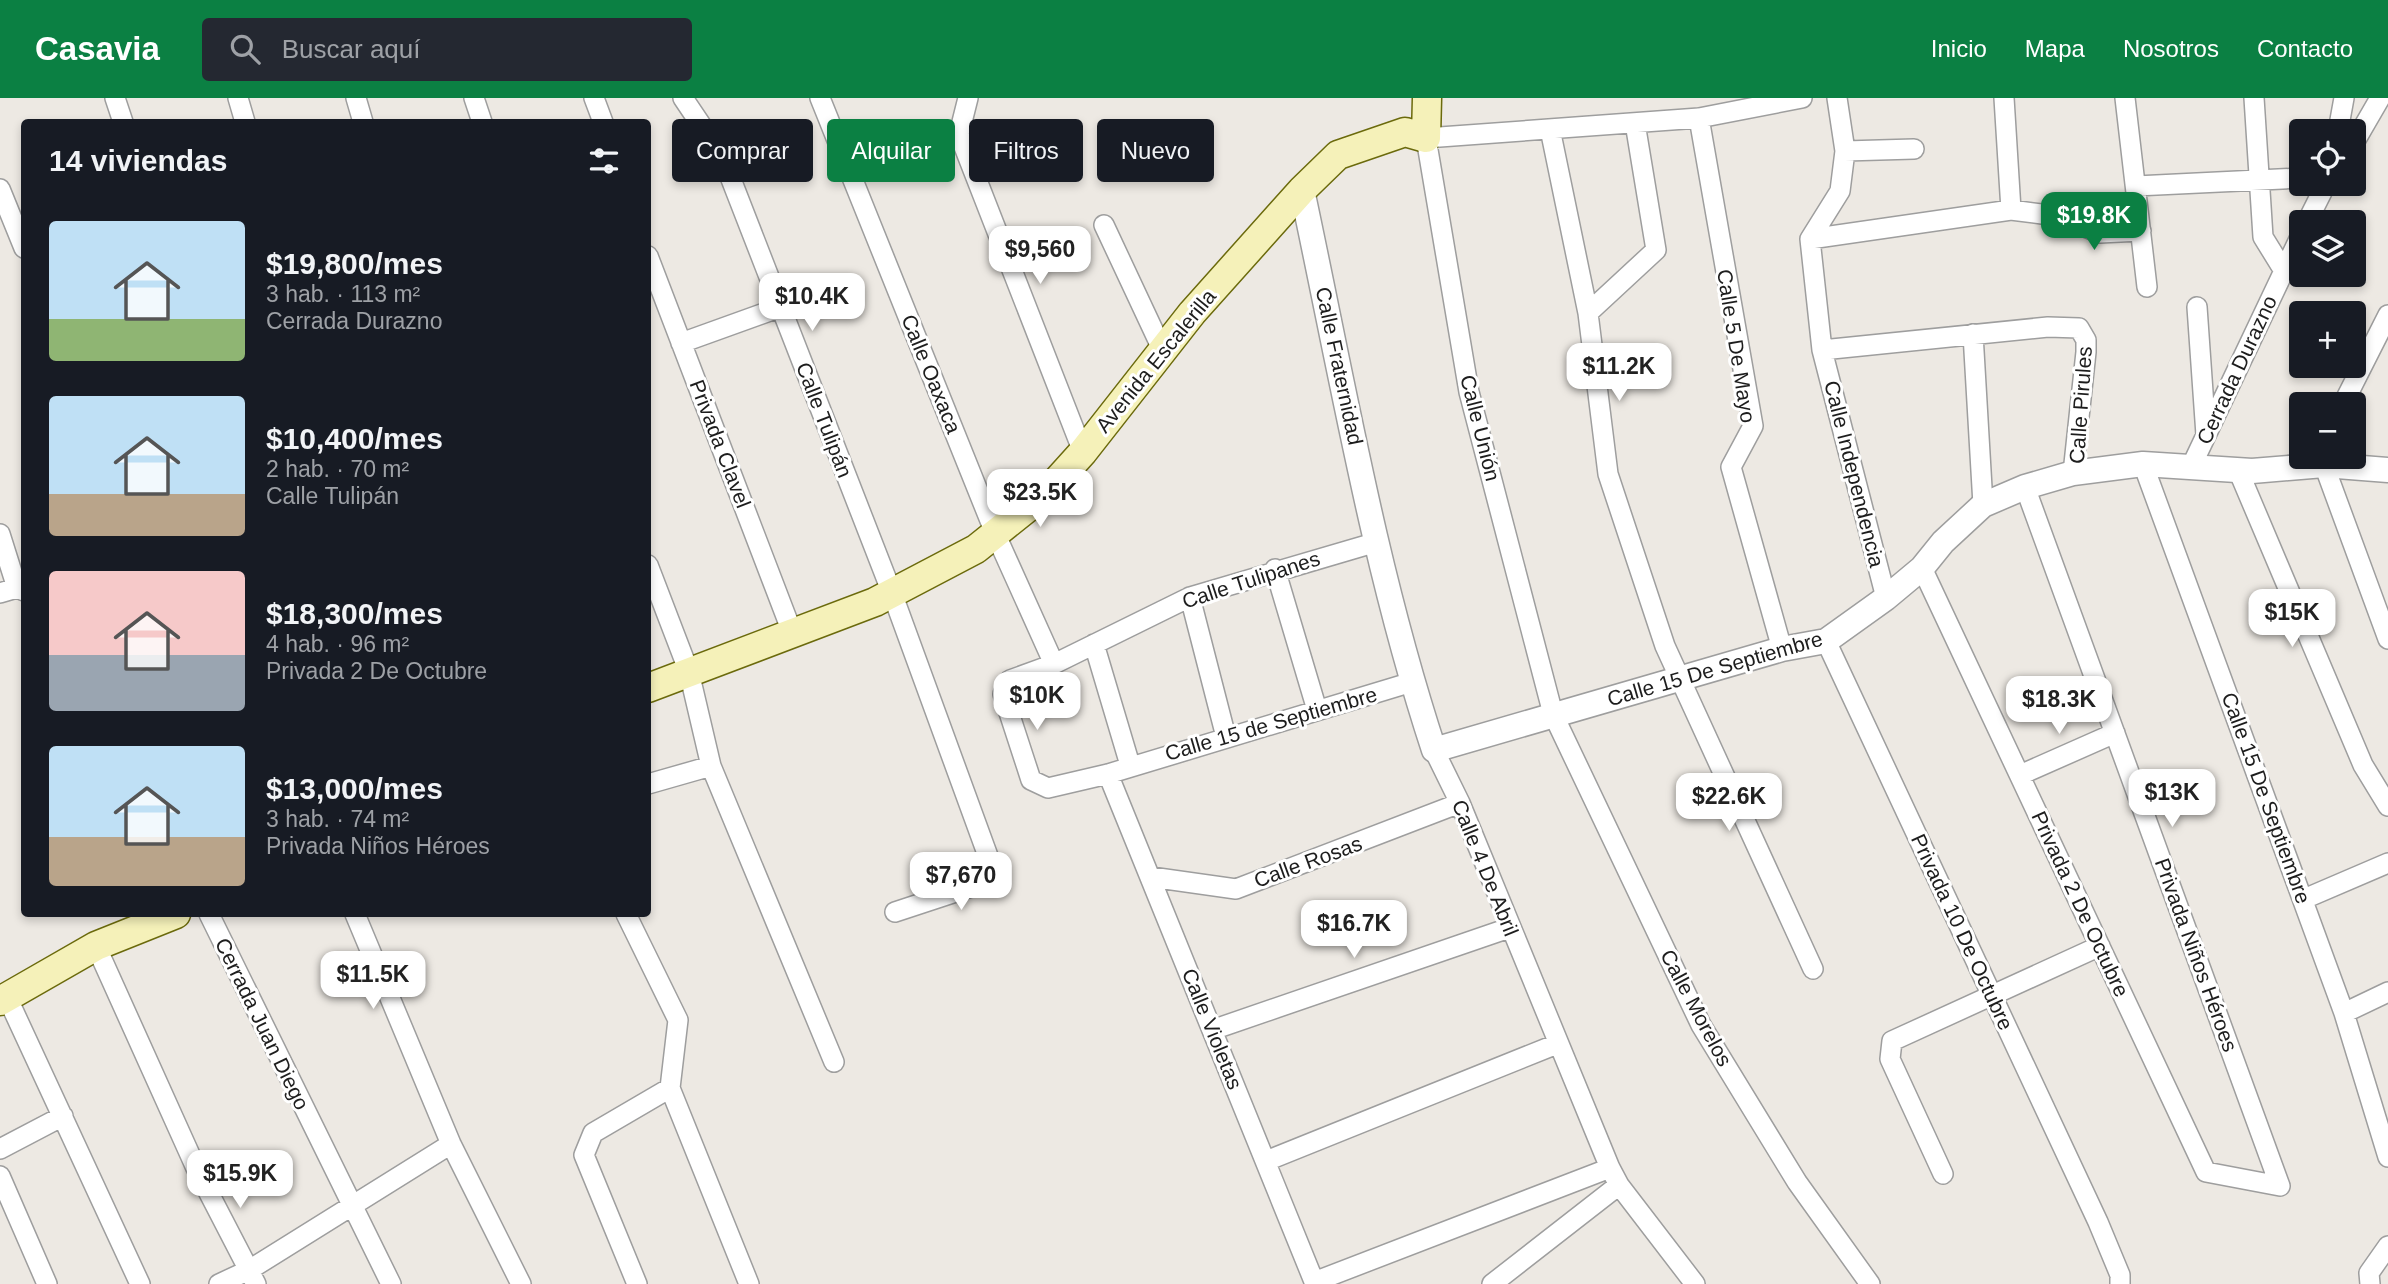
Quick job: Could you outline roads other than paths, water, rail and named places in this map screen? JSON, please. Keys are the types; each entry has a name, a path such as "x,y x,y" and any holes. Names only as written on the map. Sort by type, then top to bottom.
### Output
{"main road":[{"path":"1426,138 1427,98"},
{"name":"Avenida Escalerilla","path":"651,687 892,593 976,549 1046,493 1083,452 1192,313 1302,190 1338,155 1405,132 1426,138"},
{"path":"4,999 96,946 160,917"}],"street":[{"path":"115,98 121,119"},
{"path":"238,98 244,119"},
{"path":"356,98 362,119"},
{"path":"474,98 481,119"},
{"path":"594,98 602,119"},
{"name":"Calle Tulipán","path":"682,98 722,156 892,593 992,867 977,886 895,912"},
{"name":"Calle Oaxaca","path":"820,98 995,533 1054,664"},
{"path":"968,98 959,134 1083,452"},
{"path":"1426,138 1699,118 1802,98"},
{"path":"1811,239 1840,191 1845,151 1837,98"},
{"path":"2004,98 2011,209"},
{"path":"2125,98 2147,286"},
{"path":"2254,98 2262,179 2263,237 2284,271"},
{"path":"2340,119 2344,98"},
{"path":"2366,122 2380,98"},
{"name":"Calle 5 De Mayo","path":"1699,118 1753,426 1731,467 1782,649"},
{"path":"1588,313 1656,250 1635,123"},
{"path":"1550,129 1588,313 1608,474 1665,646 1813,969"},
{"name":"Calle Unión","path":"1426,138 1469,392 1553,714"},
{"path":"1845,151 1914,149"},
{"path":"2136,186 2289,178"},
{"path":"0,189 21,241"},
{"name":"Calle Fraternidad","path":"1302,190 1377,542"},
{"path":"1811,239 2011,209 2057,216 2100,233 2141,231"},
{"path":"1104,225 1163,351"},
{"name":"Calle Independencia","path":"1811,239 1822,351 1886,598"},
{"name":"Cerrada Durazno","path":"2191,467 2289,260"},
{"name":"Privada Clavel","path":"651,264 792,632"},
{"path":"681,343 780,307"},
{"path":"2197,307 2206,436"},
{"path":"2349,392 2388,315"},
{"name":"Calle Pirules","path":"1822,351 2048,327 2080,328 2084,333 2085,368 2073,473 2143,464 2238,470 2289,465"},
{"path":"1973,334 1983,505"},
{"name":"Calle 15 De Septiembre","path":"2143,464 2304,899 2385,1132 2388,1157"},
{"name":"Calle Pirules","path":"2366,467 2388,470"},
{"path":"2328,469 2388,639"},
{"path":"2238,470 2363,765 2388,806"},
{"name":"Calle 15 De Septiembre","path":"1434,750 1553,714 1681,681 1782,649 1826,641 1922,568 1943,541 1983,505 2025,487 2073,473"},
{"name":"Privada Niños Héroes","path":"2025,487 2280,1186"},
{"path":"0,534 14,590"},
{"name":"Calle Tulipanes","path":"1048,788 1031,780 1003,694 1010,680 1054,664 1190,597 1275,569 1377,542"},
{"name":"Calle 4 De Abril","path":"1377,542 1412,682 1434,750 1460,803 1557,1044 1614,1177 1695,1284"},
{"name":"Privada 2 De Octubre","path":"1922,568 2206,1172 2280,1186"},
{"path":"1275,569 1317,710"},
{"path":"651,573 689,672 711,766 834,1062"},
{"path":"1190,597 1226,737"},
{"name":"Privada 10 De Octubre","path":"1826,641 2098,1222 2120,1275 2120,1284"},
{"path":"1094,644 1130,765"},
{"name":"Calle 15 de Septiembre","path":"1048,788 1108,774 1130,765 1412,682"},
{"name":"Calle Morelos","path":"1553,714 1701,1025 1797,1182 1870,1284"},
{"path":"2020,775 2115,733"},
{"path":"651,783 711,766"},
{"name":"Calle Violetas","path":"1108,774 1314,1283"},
{"name":"Calle Rosas","path":"1151,877 1236,889 1460,803"},
{"path":"2304,899 2388,863"},
{"name":"Cerrada Juan Diego","path":"210,917 351,1208 391,1284"},
{"path":"356,917 428,1093 521,1284"},
{"path":"627,917 678,1020 670,1088 749,1284"},
{"path":"1212,1030 1509,928"},
{"path":"96,946 197,1168 252,1277"},
{"path":"1943,1174 1890,1059 1892,1041 1993,998 2100,946"},
{"path":"2344,1013 2388,992"},
{"path":"4,999 63,1116 141,1284"},
{"path":"1266,1161 1557,1044"},
{"path":"637,1284 584,1155 593,1133 670,1088"},
{"path":"0,1149 63,1116"},
{"path":"219,1284 252,1277 351,1208 451,1144"},
{"path":"0,1176 47,1284"},
{"path":"1314,1283 1614,1177"},
{"path":"1492,1284 1614,1177"},
{"path":"2371,1284 2369,1273 2388,1246"}]}
